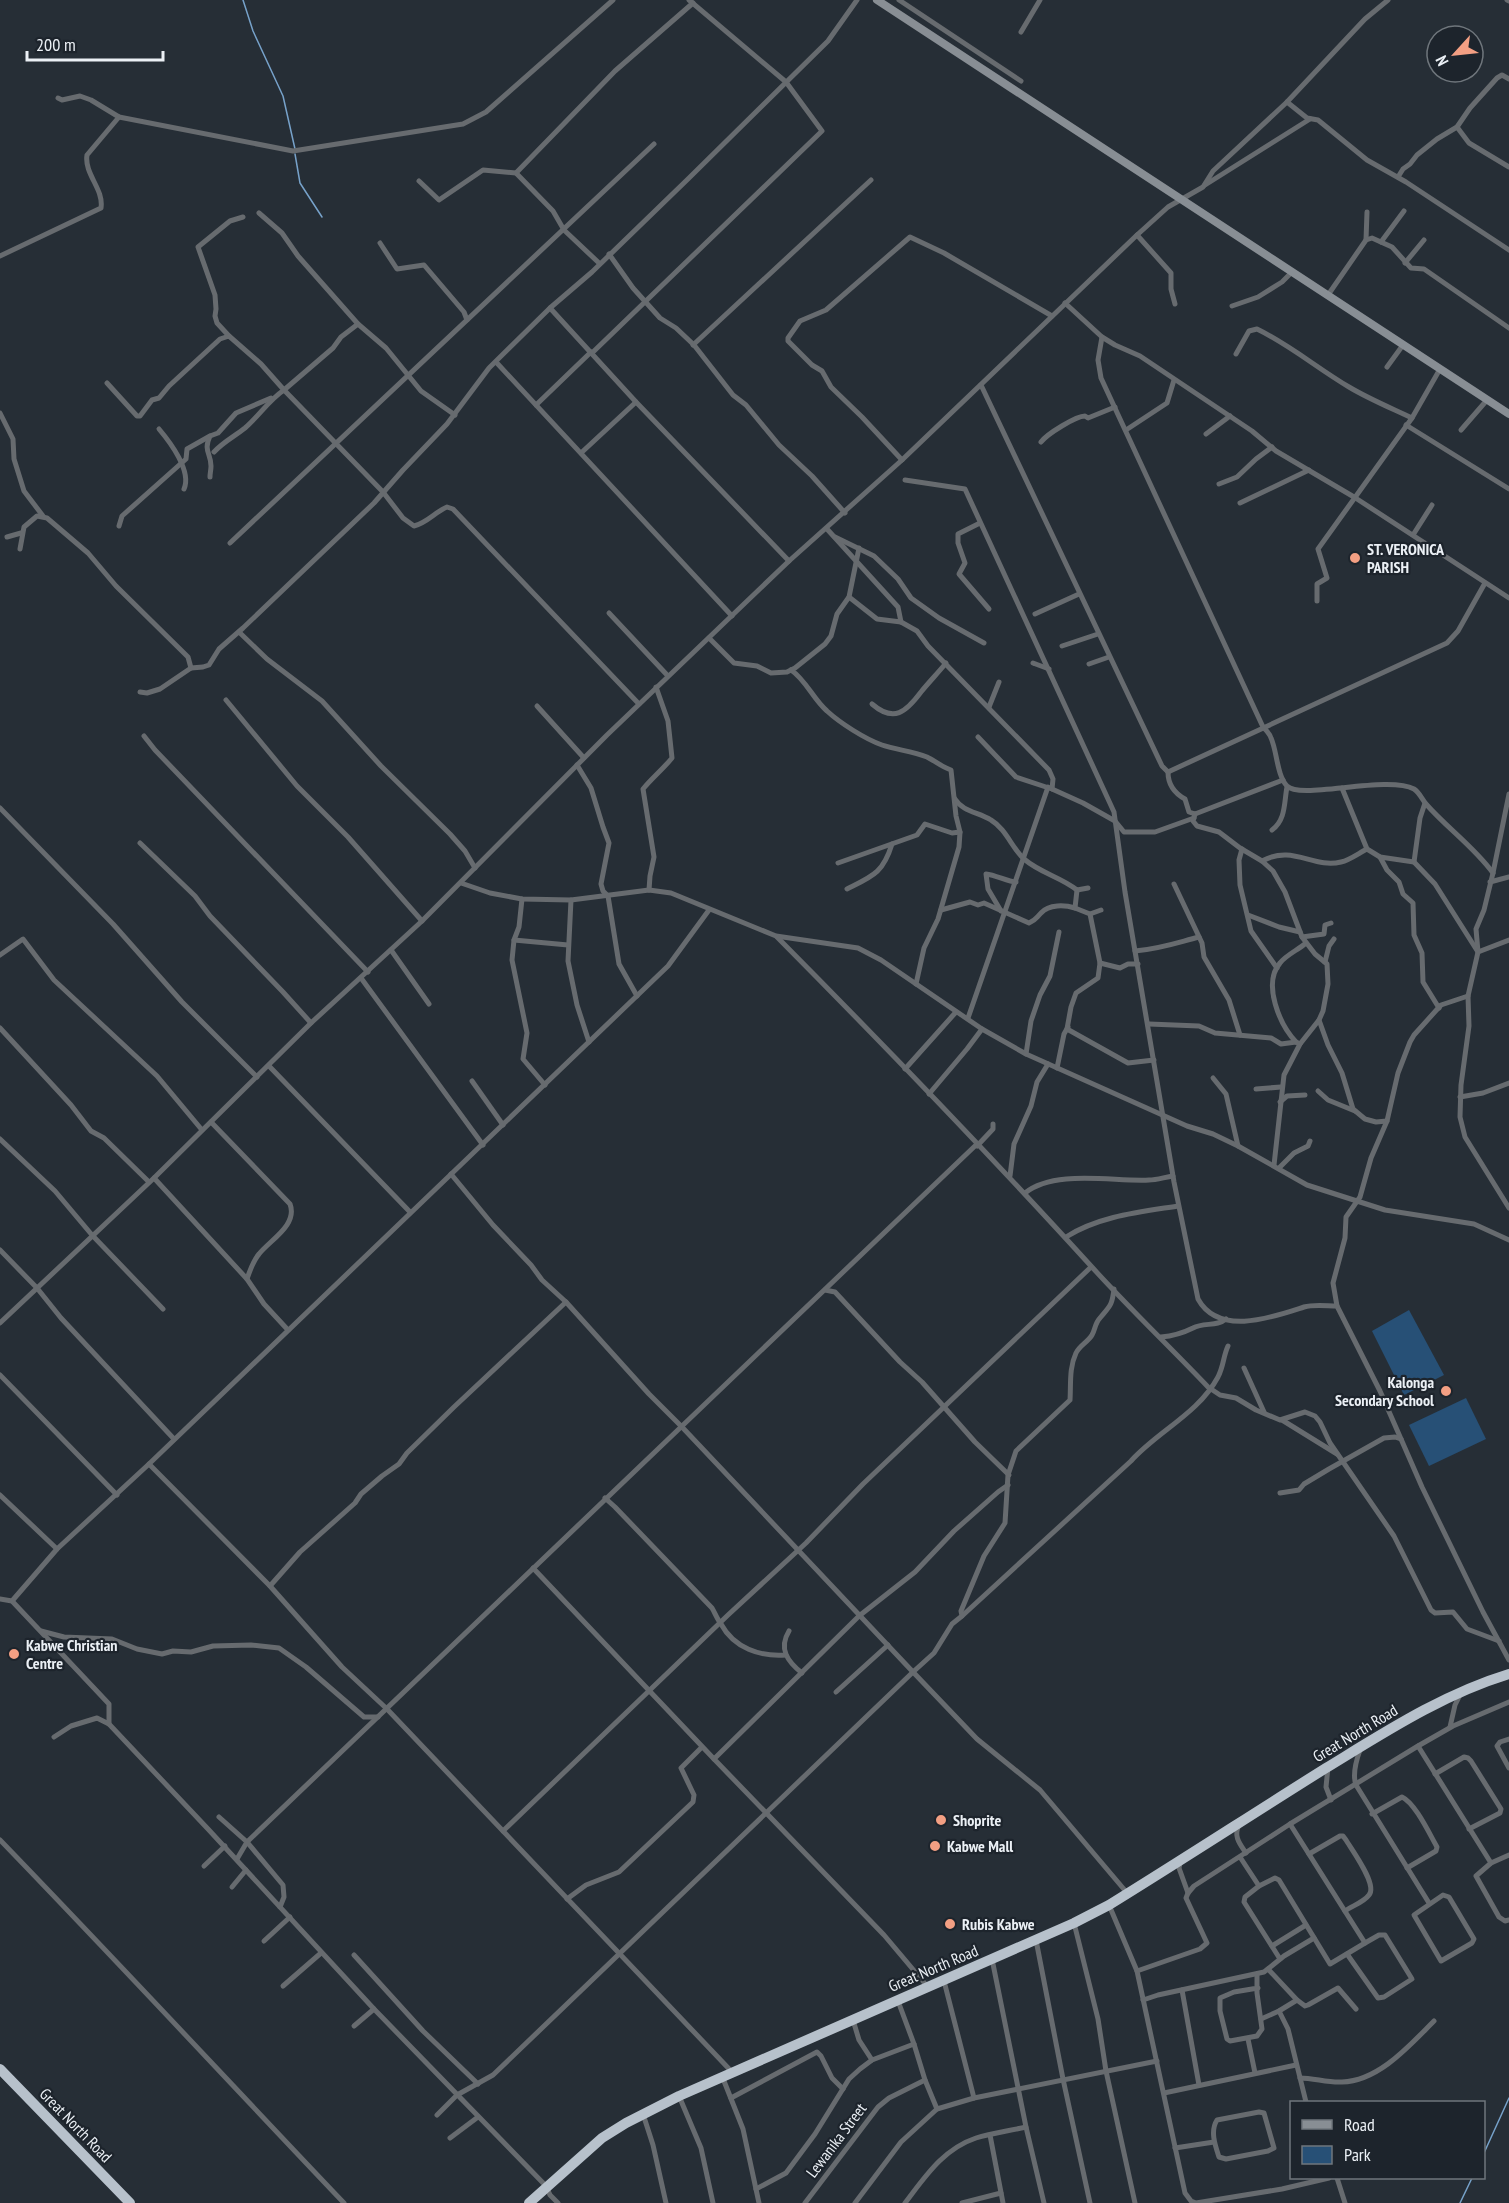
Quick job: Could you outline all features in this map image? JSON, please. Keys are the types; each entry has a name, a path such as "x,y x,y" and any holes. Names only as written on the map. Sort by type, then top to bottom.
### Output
{"highway":[{"name":"Great North Road","path":"529,2203 602,2138 643,2114 727,2074 1074,1923 1128,1894 1360,1747 1418,1713 1462,1691 1509,1674"},
{"name":"Great North Road","path":"0,2069 130,2203"}],"street":[{"path":"58,98 62,100 70,97 86,98 119,117 293,151 463,124 486,112 613,0"},
{"path":"140,692 147,693 160,689 190,668 209,664 219,649 383,492 455,415 496,362 828,41 857,0"},
{"path":"878,0 1509,414"},
{"path":"899,0 1022,81"},
{"path":"1021,32 1040,0"},
{"path":"1203,187 1214,171 1287,102 1365,19 1388,0"},
{"path":"516,173 615,72 691,1 786,82 822,131 536,405"},
{"path":"1398,177 1417,155 1457,127 1470,108 1497,78 1502,75 1509,79"},
{"path":"1287,102 1310,119 1318,120 1367,160 1398,177 1509,250"},
{"path":"0,256 101,208 101,197 86,158 119,117"},
{"path":"0,1323 152,1180 311,1023 422,921 656,687 789,561 902,460 1137,235 1168,207 1184,200 1310,119"},
{"path":"1457,127 1469,143 1509,167"},
{"path":"230,543 654,144"},
{"path":"419,181 439,200 483,170 516,173 540,195 564,230 599,263"},
{"path":"693,345 871,180"},
{"path":"1381,242 1404,211"},
{"path":"1328,295 1366,240 1367,212"},
{"path":"259,213 282,233 298,256 358,324 386,348 421,391 455,415"},
{"path":"243,217 230,221 198,247 215,295 217,323 261,364 383,492 403,518 414,526 422,524 442,509 447,507 453,509 639,704"},
{"path":"1137,235 1171,273 1171,289 1175,304"},
{"path":"902,460 831,387 822,371 812,365 788,341 797,324 826,310 910,237 944,253 1052,316"},
{"path":"1366,240 1372,238 1392,247 1411,268 1424,269 1509,328"},
{"path":"1405,263 1424,240"},
{"path":"380,243 398,268 424,265 464,312 467,320"},
{"path":"609,254 633,288 660,318 676,328 693,345 733,395 746,405 779,445 812,476 845,513"},
{"path":"1232,306 1258,297 1282,282 1292,272"},
{"path":"1065,303 1102,337 1140,356 1272,447 1354,497 1509,598"},
{"path":"550,308 636,402 789,561"},
{"path":"119,526 122,516 186,459 187,449 218,433 236,413 284,390 358,324"},
{"path":"1236,354 1249,331 1257,329 1294,349 1348,387 1412,418"},
{"path":"107,383 137,416 140,416 152,400 159,398 220,339 229,336"},
{"path":"1102,337 1098,360 1101,378 1263,727 1271,738 1287,787 1286,807 1279,825 1272,830"},
{"path":"1387,368 1403,345"},
{"path":"496,362 732,616"},
{"path":"1317,601 1317,584 1327,578 1318,549 1412,418 1440,369"},
{"path":"1126,430 1167,403 1174,380"},
{"path":"981,385 1161,766 1168,772 1168,778 1174,791 1185,798 1189,812 1194,816 1197,826 1219,832 1273,871 1281,883 1303,937 1327,964 1328,984 1323,1011 1319,1020 1298,1043 1284,1075 1281,1087 1276,1167"},
{"path":"214,452 252,422 275,395"},
{"path":"1461,430 1487,400"},
{"path":"581,453 636,402"},
{"path":"1041,442 1049,432 1078,416 1088,418 1115,407"},
{"path":"0,412 13,439 14,459 24,491 43,516 88,553 126,596 188,657 190,668"},
{"path":"1206,434 1230,416"},
{"path":"1406,425 1509,489"},
{"path":"159,429 182,463 187,478 184,489"},
{"path":"210,436 206,445 211,464 210,477"},
{"path":"1220,484 1237,477 1272,447"},
{"path":"1240,503 1309,470"},
{"path":"905,480 965,489 1069,717 1112,803 1178,1206 1198,1299 1208,1313 1226,1319 1258,1320 1306,1306 1337,1305"},
{"path":"1413,535 1432,505"},
{"path":"20,549 21,533 32,518 43,516"},
{"path":"980,523 958,534 958,543 965,563 959,574 989,609"},
{"path":"827,529 898,608 901,622"},
{"path":"7,537 21,533"},
{"path":"833,537 874,556 911,598 939,618 984,643"},
{"path":"709,638 734,663 757,666 771,673 791,670 825,644 831,636 837,614 849,597 859,548"},
{"path":"1168,772 1447,643 1458,631 1485,583"},
{"path":"1035,614 1079,594"},
{"path":"849,597 878,619 901,622 917,631 928,646 1049,771 1053,779 968,1018"},
{"path":"609,613 668,676"},
{"path":"239,632 267,659 321,700 381,766 450,834 465,851 475,868"},
{"path":"1062,646 1098,634"},
{"path":"1089,664 1109,657"},
{"path":"872,704 886,714 902,712 916,701 920,693 946,663"},
{"path":"1033,663 1049,669"},
{"path":"791,670 821,706 845,725 882,745 919,754 951,770 960,832 959,847 941,910 924,948 916,984"},
{"path":"989,707 999,682"},
{"path":"649,890 654,858 643,789 672,758 669,721 656,687"},
{"path":"226,700 297,786 348,837 422,921"},
{"path":"537,706 584,758"},
{"path":"1271,738 1273,722"},
{"path":"144,736 224,823 302,900 368,972"},
{"path":"978,737 1016,777 1050,788 1083,803 1115,822 1124,832 1152,832 1283,780"},
{"path":"577,765 591,788 609,843 606,866 601,877 603,891 608,896 619,964 637,996"},
{"path":"1287,787 1312,790 1362,785 1394,785 1417,791 1425,803 1475,852 1492,873"},
{"path":"1342,788 1367,849 1380,857 1414,862 1435,884 1478,952"},
{"path":"1509,794 1484,910 1476,929 1478,952 1468,996 1469,1026 1460,1097 1460,1117 1465,1137 1509,1208"},
{"path":"954,797 959,804 991,819 1003,830 1024,859 1042,872 1069,883 1077,890"},
{"path":"1414,862 1420,818 1425,803"},
{"path":"0,808 113,924 182,1002 257,1077"},
{"path":"838,863 917,835 926,824 952,833 960,832"},
{"path":"140,843 195,896 210,916 311,1023"},
{"path":"847,889 879,871 888,856 891,844"},
{"path":"1242,849 1239,874 1242,899 1251,931 1277,968"},
{"path":"1262,861 1285,854 1336,863 1346,861 1367,849"},
{"path":"1380,857 1387,870 1399,882 1403,894 1413,903 1413,935 1422,953 1423,982 1439,1008"},
{"path":"1004,912 988,889 986,874 997,875 1010,882 1016,882"},
{"path":"1490,882 1509,876"},
{"path":"461,883 490,893 522,899 572,900 649,890 671,893 776,936 858,948 881,960 982,1029 1026,1054 1163,1116 1213,1134 1307,1185 1356,1202 1415,1216 1474,1224 1509,1240"},
{"path":"1174,884 1199,937 1204,957 1228,1000 1240,1035"},
{"path":"1077,890 1088,888"},
{"path":"1075,908 1077,890"},
{"path":"522,899 519,927 514,940 513,968 527,1033 523,1060 545,1085"},
{"path":"572,900 568,961 577,1005 589,1042"},
{"path":"941,910 970,902 978,905 984,903 1029,922 1038,919 1047,909 1066,905 1090,914 1101,910"},
{"path":"12,1601 57,1549 117,1495 676,958 709,910"},
{"path":"1057,1068 1075,995 1098,978 1100,963 1090,914"},
{"path":"1248,915 1303,937 1324,934 1332,941 1325,962"},
{"path":"1324,934 1325,925 1331,923"},
{"path":"1026,1054 1031,1020 1050,976 1059,932"},
{"path":"776,936 977,1145 1010,1176 1091,1267 1210,1388 1220,1395 1236,1398 1265,1414 1282,1420 1339,1455"},
{"path":"1135,951 1167,948 1174,943 1199,937"},
{"path":"1298,1043 1286,1030 1273,989 1277,968 1303,937"},
{"path":"0,955 23,939 54,980 157,1076 202,1130"},
{"path":"514,940 568,945"},
{"path":"1478,952 1509,940"},
{"path":"391,950 429,1004"},
{"path":"1100,963 1120,968 1128,964 1138,964"},
{"path":"361,978 483,1145"},
{"path":"1468,996 1439,1008 1410,1042 1398,1073 1387,1121 1371,1158 1362,1191 1346,1217 1345,1238 1333,1283 1337,1305 1380,1391 1482,1612 1509,1659"},
{"path":"904,1069 956,1012"},
{"path":"1319,1020 1328,1046 1342,1073 1355,1111"},
{"path":"1149,1024 1199,1026 1215,1033 1271,1038 1281,1044 1298,1043"},
{"path":"1068,1027 1069,1031 1128,1063 1154,1060"},
{"path":"0,1028 71,1105 91,1131 104,1138 152,1180 247,1279 264,1304 288,1330"},
{"path":"929,1094 982,1029"},
{"path":"1010,1176 1014,1144 1031,1106 1037,1082 1048,1064"},
{"path":"269,1066 411,1212"},
{"path":"1213,1078 1226,1094 1238,1146"},
{"path":"472,1081 503,1125"},
{"path":"1460,1097 1483,1093 1509,1083"},
{"path":"1256,1089 1281,1087"},
{"path":"1318,1091 1328,1100 1355,1111 1365,1119 1376,1122 1387,1121"},
{"path":"1280,1102 1287,1096 1305,1095"},
{"path":"211,1122 290,1204 292,1209 288,1222 276,1239 259,1254 247,1279"},
{"path":"237,1859 247,1842 604,1498 829,1290 831,1283 977,1145 993,1129 993,1125"},
{"path":"0,1139 55,1191 92,1235 163,1309"},
{"path":"1276,1167 1294,1153 1308,1146 1310,1141"},
{"path":"451,1174 493,1226 531,1265 542,1280 566,1302 649,1394 859,1617 977,1738 1040,1790 1128,1894"},
{"path":"1025,1192 1034,1186 1051,1182 1101,1177 1150,1180 1173,1176"},
{"path":"1066,1238 1081,1229 1109,1219 1178,1206"},
{"path":"0,1250 174,1439"},
{"path":"503,1831 719,1623 798,1551 863,1484 1091,1267"},
{"path":"962,1616 961,1611 984,1556 1005,1523 1009,1474 1018,1448 1071,1400 1070,1383 1075,1356 1081,1346 1092,1336 1100,1318 1108,1311 1114,1289"},
{"path":"829,1290 922,1382 975,1442 1009,1474"},
{"path":"270,1586 300,1552 355,1503 361,1494 399,1464 407,1453 454,1407 566,1302"},
{"path":"1161,1337 1189,1331 1194,1327 1219,1324 1226,1319"},
{"path":"437,2115 457,2095 493,2075 934,1653 952,1624 1131,1461 1144,1446 1195,1407 1224,1366 1228,1346"},
{"path":"1244,1368 1265,1414"},
{"path":"0,1375 117,1495"},
{"path":"1282,1420 1305,1412 1315,1416 1394,1536 1433,1612 1451,1611 1467,1629 1498,1641"},
{"path":"1280,1493 1299,1490 1304,1484 1384,1438 1391,1436 1401,1439"},
{"path":"149,1464 270,1586 342,1667 387,1709 620,1953 727,2074 731,2098 742,2129 759,2203"},
{"path":"714,1759 859,1617 915,1572 954,1531 1008,1485"},
{"path":"0,1496 57,1549"},
{"path":"604,1498 712,1608 719,1623 733,1641 741,1647 769,1656 786,1655"},
{"path":"533,1568 884,1935 927,1986"},
{"path":"0,1599 12,1601 109,1704 109,1724"},
{"path":"42,1631 64,1637 112,1639 137,1649 162,1654 173,1651 191,1652 213,1646 250,1645 279,1648 306,1667 364,1717 378,1717"},
{"path":"789,1631 784,1645 786,1655 802,1673"},
{"path":"836,1692 888,1645"},
{"path":"1450,1728 1455,1705 1462,1691"},
{"path":"1137,1971 1200,1949 1207,1943 1188,1905 1186,1898 1188,1893 1290,1824 1418,1746 1450,1728 1509,1702"},
{"path":"54,1737 71,1726 97,1718 109,1724 225,1846 321,1953 546,2186 558,2203"},
{"path":"1509,1739 1500,1742 1497,1746 1509,1768"},
{"path":"1418,1746 1491,1863"},
{"path":"567,1899 586,1885 618,1872 693,1802 694,1795 681,1767 702,1747"},
{"path":"1360,1747 1355,1769 1356,1785 1429,1903"},
{"path":"1435,1774 1464,1757 1468,1758 1501,1809 1500,1813 1469,1829"},
{"path":"1328,1767 1326,1787 1331,1800"},
{"path":"1372,1814 1402,1797 1407,1799 1423,1823 1437,1847 1436,1851 1407,1868"},
{"path":"219,1817 247,1842 283,1885 284,1897 280,1907"},
{"path":"1239,1824 1237,1839 1259,1886"},
{"path":"1290,1824 1365,1943"},
{"path":"1309,1854 1340,1836 1346,1840 1369,1878 1372,1888 1369,1895 1344,1911"},
{"path":"0,1840 126,1970 270,2127 344,2203"},
{"path":"204,1866 225,1846"},
{"path":"1509,1856 1491,1863 1476,1876 1499,1917 1505,1921 1509,1920"},
{"path":"1180,1861 1179,1869 1188,1893"},
{"path":"232,1887 246,1870"},
{"path":"1280,1959 1244,1902 1245,1897 1259,1886 1275,1878 1279,1880 1330,1964 1379,1935 1385,1935 1412,1979 1384,1997 1378,1998 1347,1954"},
{"path":"1443,1895 1449,1897 1474,1939 1472,1943 1441,1961 1414,1915 1429,1903 1443,1895"},
{"path":"1109,1905 1137,1971 1185,2193 1189,2201 1196,2202 1282,2189 1317,2179"},
{"path":"264,1941 290,1917"},
{"path":"1074,1923 1098,2019 1106,2071 1135,2203"},
{"path":"1272,1946 1306,1925"},
{"path":"1143,2000 1257,1975 1314,1938"},
{"path":"1036,1940 1090,2203"},
{"path":"283,1986 321,1953"},
{"path":"354,1954 423,2031 478,2084"},
{"path":"992,1959 1044,2203"},
{"path":"1268,1969 1305,2006 1338,1988 1356,2009"},
{"path":"1257,1975 1262,2029 1261,2033 1248,2039 1234,2041 1227,2039 1220,2011 1220,1998 1234,1992 1258,1988"},
{"path":"943,1979 975,2098"},
{"path":"1182,1990 1199,2085"},
{"path":"898,1999 937,2109"},
{"path":"1261,2019 1297,2000"},
{"path":"354,2026 374,2009"},
{"path":"1279,2011 1288,2030 1306,2101"},
{"path":"853,2020 859,2040 872,2060"},
{"path":"1300,2078 1352,2081 1399,2056 1434,2021"},
{"path":"1248,2039 1255,2073"},
{"path":"756,2189 786,2173 815,2134 849,2079 872,2060 914,2044"},
{"path":"731,2098 818,2052 832,2078 843,2089"},
{"path":"855,2203 901,2142 937,2109 975,2098 1156,2061"},
{"path":"1164,2093 1296,2065"},
{"name":"Lewanika Street","path":"805,2203 878,2107 889,2098 925,2080"},
{"path":"679,2096 701,2148 713,2203"},
{"path":"1264,2112 1274,2148 1226,2159 1219,2157 1214,2142 1214,2123 1217,2120 1264,2112"},
{"path":"643,2114 653,2145 666,2203"},
{"path":"450,2138 478,2117"},
{"path":"905,2203 932,2168 947,2154 976,2138 1026,2127"},
{"path":"990,2135 1004,2203"},
{"path":"1175,2148 1214,2142"},
{"path":"1337,2179 1345,2203"},
{"path":"962,2203 1001,2193"}],"green space":[{"path":"1409,1310 1444,1375 1404,1395 1372,1331"},
{"path":"1466,1398 1486,1439 1429,1466 1409,1425"}],"waterway":[{"path":"243,0 253,31 283,96 295,149"},
{"path":"295,154 300,183 322,217"},
{"path":"1485,2151 1509,2098"},
{"path":"1460,2203 1472,2179"}],"place":[{"name":"ST. VERONICA PARISH","path":"1355,558"},
{"name":"Kalonga Secondary School","path":"1446,1391"},
{"name":"Kabwe Christian Centre","path":"14,1654"},
{"name":"Shoprite","path":"941,1820"},
{"name":"Kabwe Mall","path":"935,1846"},
{"name":"Rubis Kabwe","path":"950,1924"}]}
